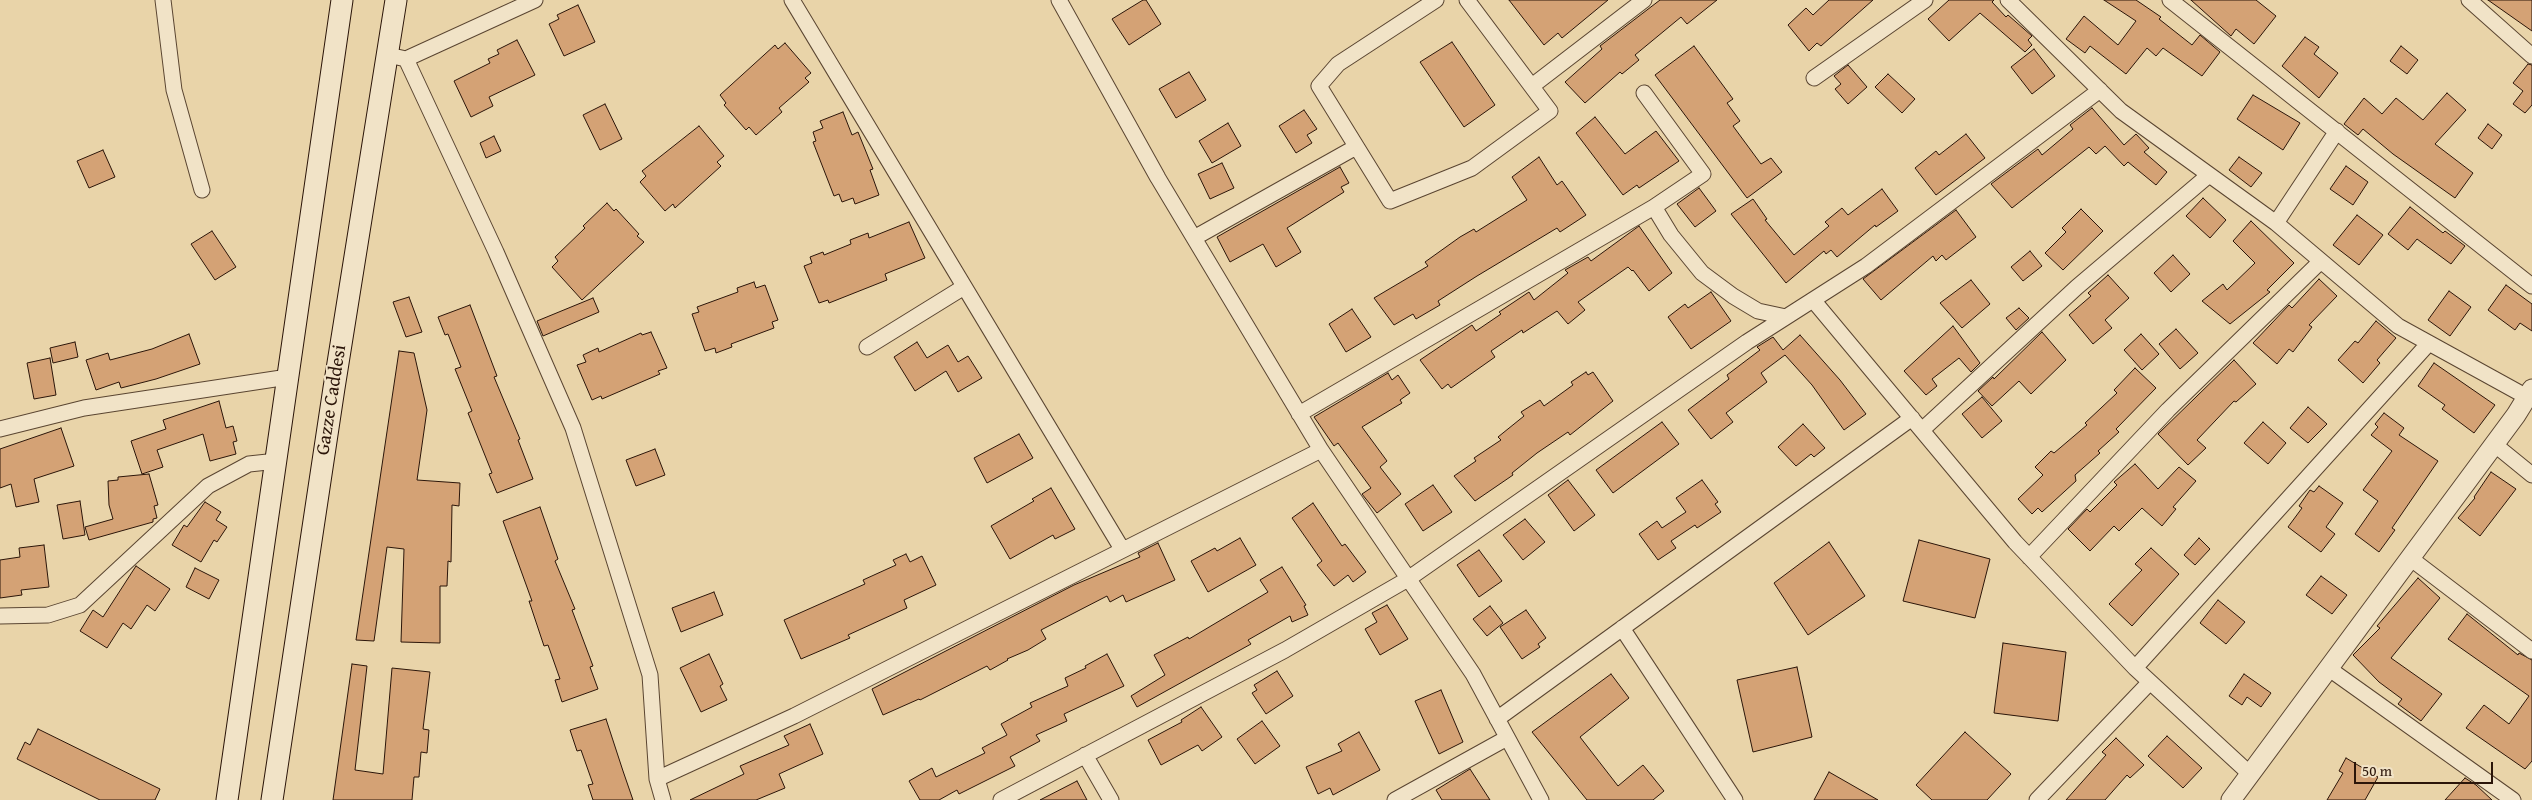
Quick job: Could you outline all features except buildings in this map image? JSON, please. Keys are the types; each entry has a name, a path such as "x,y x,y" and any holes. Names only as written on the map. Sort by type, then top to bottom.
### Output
{"main road":[{"path":"227,800 342,0"},
{"name":"Gazze Caddesi","path":"272,800 334,388 397,57 396,0"}],"street":[{"path":"163,0 174,90 202,190"},
{"path":"535,0 397,57 496,252 573,428 650,675 657,779 663,800"},
{"path":"792,0 1122,549"},
{"path":"1059,0 1194,238 1299,414 1321,450 1473,674 1541,800"},
{"path":"1436,0 1338,64 1319,86 1390,201 1472,168 1550,111 1467,0"},
{"path":"1532,86 1644,0"},
{"path":"1814,78 1925,0"},
{"path":"2008,0 2121,111 2276,223 2398,326 2428,343 2530,393 2231,800"},
{"path":"2170,0 2532,286"},
{"path":"2469,0 2532,56"},
{"path":"1001,800 1285,650 1408,579 1786,317 1866,266 2100,90"},
{"path":"1299,414 1654,207 1703,174 1644,93"},
{"path":"2276,223 2337,131"},
{"path":"1194,238 1356,147"},
{"path":"1922,430 2077,287 2209,175"},
{"path":"1654,207 1671,235 1702,273 1733,296 1758,311 1786,317"},
{"path":"2029,557 2168,410 2321,262"},
{"path":"867,347 964,287"},
{"path":"1813,300 2029,557 2135,668 2250,774"},
{"path":"2135,668 2428,343"},
{"path":"0,429 84,408 288,377"},
{"path":"1497,720 1912,418"},
{"path":"2494,444 2532,474"},
{"path":"657,779 794,716 1321,450"},
{"path":"0,616 48,615 80,605 208,486 249,464 277,461"},
{"path":"2410,558 2532,651"},
{"path":"1622,628 1735,800"},
{"path":"2328,668 2513,800"},
{"path":"2037,800 2150,682"},
{"path":"1394,800 1507,738"},
{"path":"1085,755 1111,800"}]}
